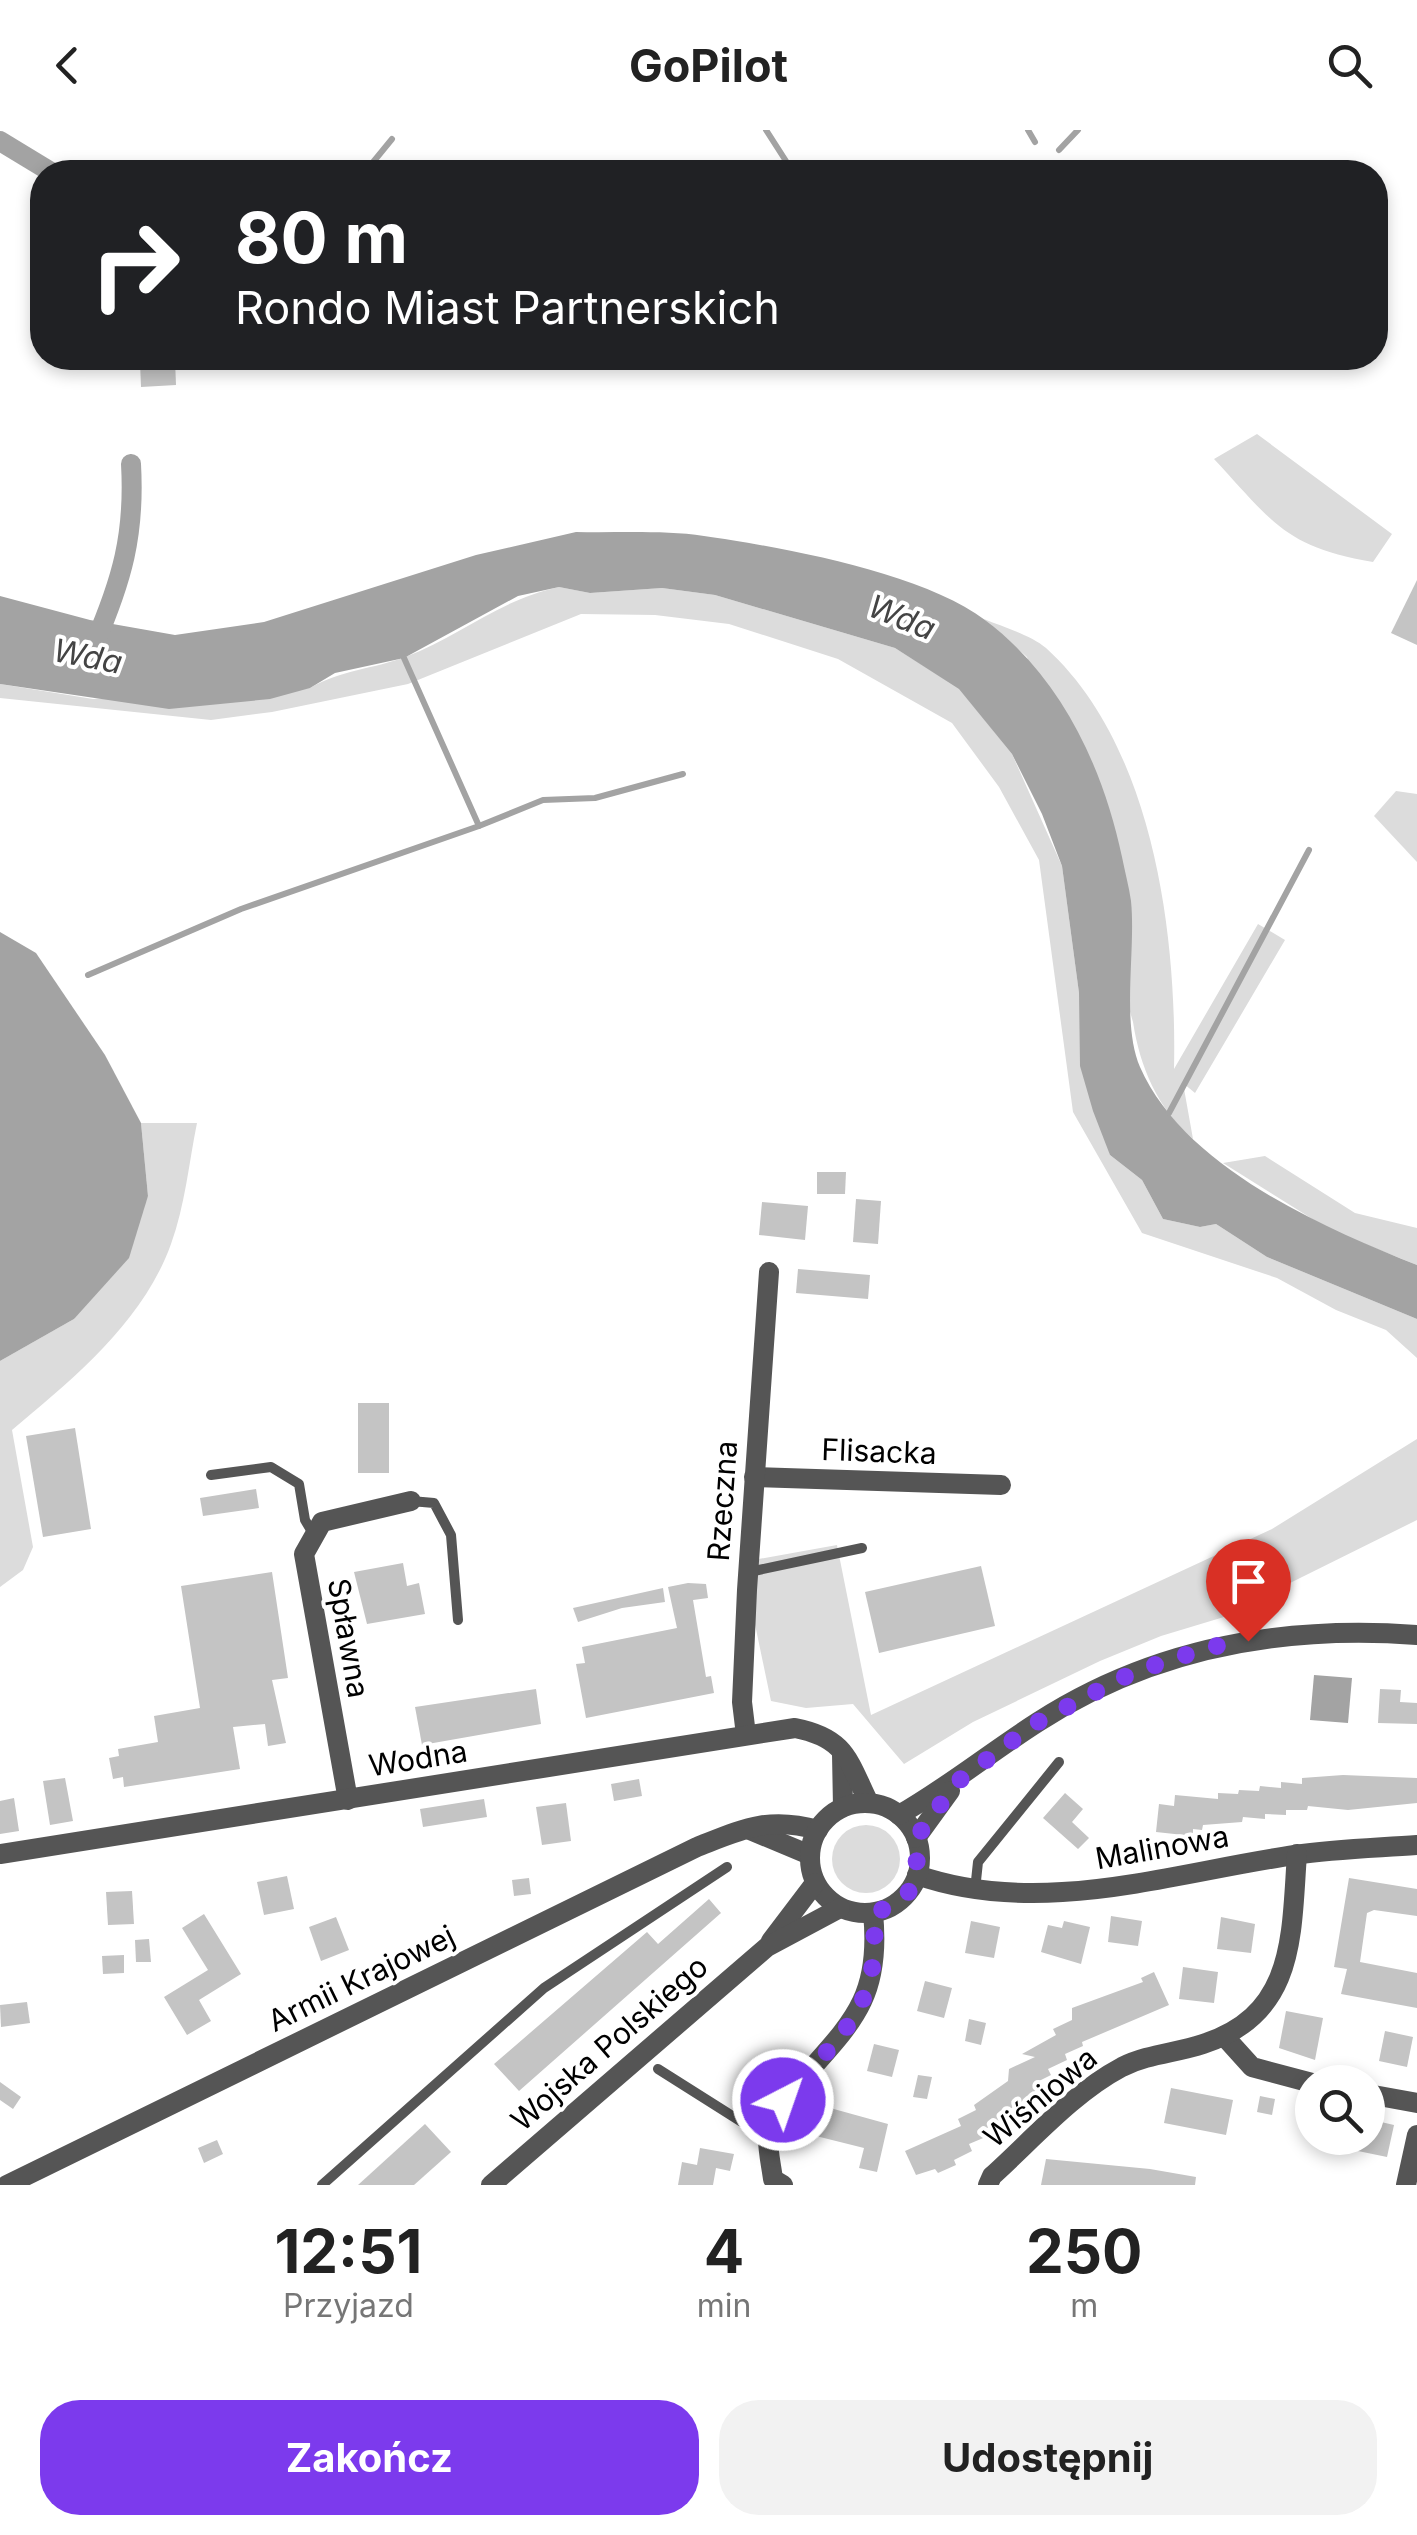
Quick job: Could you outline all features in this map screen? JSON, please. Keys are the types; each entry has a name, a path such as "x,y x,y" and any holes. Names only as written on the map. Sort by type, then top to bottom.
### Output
{"street":[{"name":"Rzeczna","path":"746,1735 742,1702 748,1572 769,1272"},
{"name":"Flisacka","path":"754,1478 1002,1485"},
{"path":"314,1536 322,1522 411,1501"},
{"name":"Spławna","path":"314,1536 304,1554 348,1800"},
{"path":"899,1815 957,1782 1036,1723 1090,1692 1182,1655 1286,1635 1417,1635"},
{"name":"Wodna","path":"0,1854 795,1728 826,1734 842,1747"},
{"path":"842,1747 869,1804"},
{"path":"842,1747 843,1807"},
{"path":"916,1838 957,1782"},
{"path":"869,1804 899,1815 916,1838 917,1875 900,1900 873,1913 840,1908 816,1883 810,1854 818,1830 843,1807 869,1804"},
{"name":"Armii Krajowej","path":"7,2185 696,1847 744,1828 783,1820 818,1830"},
{"path":"744,1828 810,1854"},
{"name":"Malinowa","path":"917,1875 975,1891 1114,1888 1296,1854 1417,1845"},
{"name":"Wiśniowa","path":"988,2185 992,2176 1100,2081 1153,2055 1224,2036 1253,2019 1272,1996 1290,1956 1296,1854"},
{"name":"Wojska Polskiego","path":"502,2181 767,1946 816,1883"},
{"name":"Wojska Polskiego","path":"767,1946 840,1908"},
{"path":"773,2183 767,2130 783,2100 842,2032 869,1993 876,1943 873,1913"},
{"path":"1224,2036 1252,2067 1295,2078"},
{"path":"1385,2097 1417,2103"},
{"path":"1406,2185 1417,2135"}],"lane":[{"path":"210,1475 271,1467 300,1484 305,1520 314,1536"},
{"path":"411,1501 434,1503 450,1534 458,1620"},
{"path":"748,1572 862,1548"},
{"path":"975,1891 978,1862 1059,1762"},
{"path":"322,2185 544,1988 728,1867"},
{"path":"658,2068 744,2124 767,2130"}],"shaded area":[{"path":"1257,434 1392,534 1373,562 1319,548 1282,528 1214,459"},
{"path":"559,587 590,593 662,588 715,595 895,648 959,688 1012,754 1062,866 1079,993 1110,1155 1142,1180 1163,1219 1200,1227 1216,1224 1267,1257 1417,1319 1417,1358 1386,1330 1336,1310 1277,1278 1142,1233 1073,1112 1039,860 999,787 952,723 838,659 729,624 655,615 581,614 408,684 272,712 211,720 0,698 0,684 93,699 310,688 333,677 405,657 516,601"},
{"path":"984,619 1040,643 1082,688 1112,736 1134,788 1163,902 1174,1016 1174,1069 1258,924 1285,940 1195,1093 1183,1083 1193,1139 1160,1100 1140,1055 1027,657"},
{"path":"1396,791 1417,794 1417,862 1374,816"},
{"path":"141,1123 197,1123 176,1229 159,1272 124,1324 82,1369 12,1430 33,1547 23,1570 0,1587 0,1361 74,1319 148,1196"},
{"path":"1265,1156 1355,1213 1417,1228 1417,1265 1330,1230 1223,1163"},
{"path":"1417,1439 1417,1520 1288,1584 1257,1607 1161,1636 1100,1661 973,1722 904,1764 853,1704 806,1708 771,1701 742,1562 837,1545 871,1715 1272,1529"},
{"path":"866,1825 890,1835 900,1859 890,1883 866,1893 842,1883 832,1859 842,1835"}],"water":[{"name":"Wda","path":"576,532 688,534 850,564 958,603 1012,643 1036,668 1075,726 1114,823 1131,901 1130,1008 1134,1049 1161,1103 1188,1135 1259,1189 1340,1232 1417,1265 1417,1319 1267,1257 1216,1224 1200,1227 1163,1219 1142,1180 1110,1155 1080,1066 1079,993 1062,866 1042,814 1012,754 959,689 895,648 715,595 662,588 590,593 559,587 518,596 404,658 335,673 310,688 270,699 169,709 0,684 0,596 90,620 175,635 264,622 476,555"},
{"path":"0,932 36,953 105,1055 141,1123 148,1196 129,1258 74,1319 0,1361"},
{"path":"1314,1675 1352,1678 1348,1723 1310,1720"}],"building":[{"path":"140,370 175,370 176,385 141,387"},
{"path":"1417,580 1417,645 1391,633"},
{"path":"817,1172 846,1172 845,1194 817,1194"},
{"path":"856,1199 881,1201 878,1244 853,1242"},
{"path":"762,1202 808,1206 805,1240 759,1235"},
{"path":"798,1269 870,1275 868,1299 796,1293"},
{"path":"358,1403 389,1403 389,1473 358,1473"},
{"path":"75,1428 91,1529 43,1537 26,1436"},
{"path":"256,1489 259,1508 203,1516 200,1498"},
{"path":"403,1563 407,1586 419,1583 425,1614 367,1624 354,1572"},
{"path":"981,1566 995,1626 879,1653 865,1592"},
{"path":"272,1572 288,1678 272,1680 286,1743 268,1746 265,1724 233,1727 240,1769 124,1787 123,1777 113,1779 109,1758 119,1756 118,1749 158,1742 154,1716 200,1708 181,1586"},
{"path":"706,1584 708,1598 693,1600 706,1677 711,1676 714,1693 586,1718 576,1664 585,1663 582,1647 677,1628 668,1587"},
{"path":"663,1588 665,1602 622,1608 578,1622 573,1608"},
{"path":"536,1689 541,1724 422,1745 415,1707"},
{"path":"1380,1689 1401,1690 1400,1702 1417,1703 1417,1724 1378,1723"},
{"path":"65,1778 73,1821 50,1825 43,1781"},
{"path":"1302,1778 1417,1778 1417,1803 1348,1810 1308,1806 1307,1810 1286,1810 1286,1815 1265,1814 1265,1819 1243,1817 1242,1822 1203,1825 1202,1830 1193,1829 1193,1836 1156,1832 1159,1804 1174,1806 1175,1795 1218,1799 1218,1793 1259,1791 1260,1786 1281,1788 1281,1782 1302,1784"},
{"path":"639,1779 642,1796 614,1801 611,1784"},
{"path":"1065,1793 1083,1809 1072,1822 1089,1838 1078,1849 1043,1818"},
{"path":"14,1798 19,1831 0,1834 0,1801"},
{"path":"484,1799 487,1817 423,1827 420,1809"},
{"path":"566,1803 571,1841 542,1845 536,1807"},
{"path":"287,1876 294,1909 264,1915 257,1882"},
{"path":"529,1878 531,1894 514,1896 512,1880"},
{"path":"1349,1878 1417,1889 1417,1916 1374,1910 1367,1913 1360,1962 1417,1973 1417,2008 1341,1994 1347,1969 1334,1967"},
{"path":"132,1891 134,1924 108,1925 106,1892"},
{"path":"709,1899 721,1913 519,2091 494,2064 647,1932 658,1944"},
{"path":"204,1914 241,1974 199,2000 211,2021 187,2035 164,1997 208,1970 182,1928"},
{"path":"1111,1916 1142,1921 1138,1946 1108,1942"},
{"path":"336,1917 349,1950 321,1961 309,1927"},
{"path":"1221,1917 1255,1924 1251,1953 1217,1949"},
{"path":"971,1921 1000,1927 994,1958 965,1953"},
{"path":"1064,1921 1090,1927 1081,1964 1041,1952 1048,1925 1062,1928"},
{"path":"149,1939 151,1962 136,1962 135,1940"},
{"path":"124,1955 124,1973 103,1974 102,1956"},
{"path":"1183,1967 1218,1972 1214,2003 1179,1999"},
{"path":"1154,1972 1169,2005 1082,2042 1083,2046 1065,2054 1067,2060 1048,2069 1051,2075 1033,2084 1037,2092 1002,2114 1004,2120 985,2129 988,2136 969,2144 972,2151 954,2160 956,2165 938,2173 935,2169 916,2175 905,2151 961,2126 958,2119 976,2110 974,2105 1008,2081 1009,2069 1035,2057 1022,2054 1056,2035 1053,2029 1072,2020 1072,2008 1143,1982 1141,1978"},
{"path":"925,1981 952,1988 944,2018 917,2011"},
{"path":"27,2002 30,2023 1,2027 0,2005"},
{"path":"1286,2011 1323,2018 1315,2060 1279,2048"},
{"path":"969,2019 986,2023 981,2045 965,2041"},
{"path":"1385,2031 1413,2037 1407,2067 1379,2061"},
{"path":"874,2044 899,2050 892,2077 867,2071"},
{"path":"918,2075 932,2077 927,2099 913,2097"},
{"path":"0,2082 21,2097 13,2109 0,2100"},
{"path":"1171,2088 1233,2100 1226,2135 1164,2123"},
{"path":"1260,2096 1275,2099 1272,2115 1257,2112"},
{"path":"823,2106 888,2124 877,2172 859,2168 864,2148 816,2136"},
{"path":"1385,2123 1394,2125 1387,2157 1377,2155 1385,2155"},
{"path":"425,2124 451,2152 414,2185 358,2185"},
{"path":"217,2140 223,2154 204,2163 198,2148"},
{"path":"700,2148 734,2154 730,2171 716,2168 713,2185 678,2185 682,2162 697,2165"},
{"path":"1046,2159 1196,2177 1195,2185 1041,2185"}],"waterway":[{"path":"766,130 785,160"},
{"path":"1028,130 1035,142"},
{"path":"1059,150 1078,130"},
{"path":"375,160 392,139"},
{"path":"0,141 31,160"},
{"name":"Wda","path":"94,645 124,557 131,513 131,464"},
{"path":"88,975 241,909 479,826 404,658"},
{"path":"479,826 543,800 595,798 683,774"},
{"path":"1169,1113 1309,850"}],"route":[{"path":"783,2100 842,2032 869,1993 875,1968 873,1913 892,1906 908,1893 917,1875 920,1856 916,1838 957,1782 1036,1723 1090,1692 1182,1655 1248,1641"}]}
